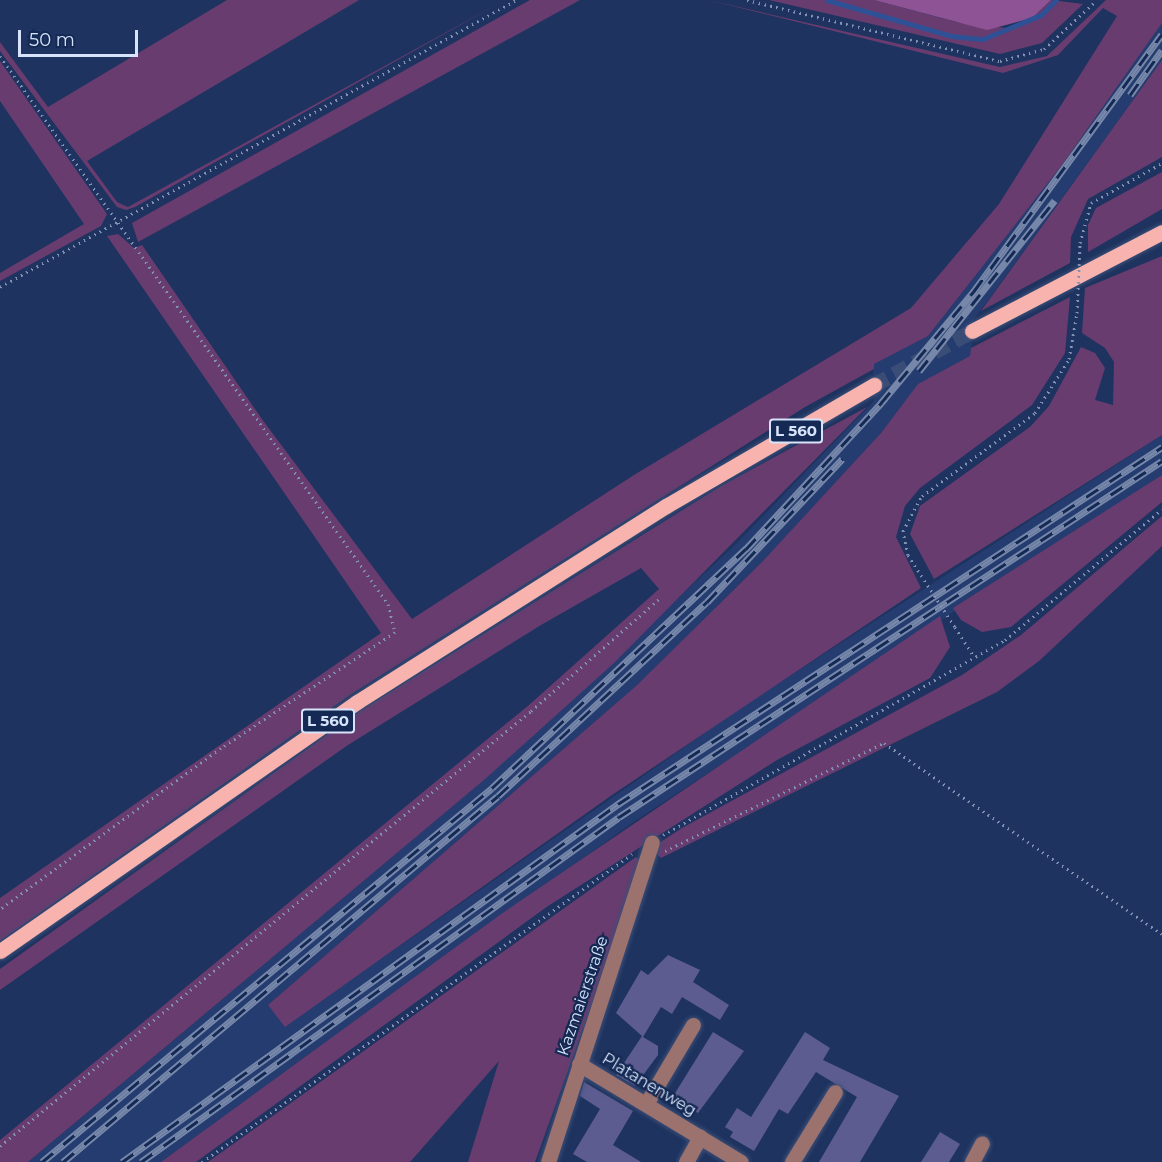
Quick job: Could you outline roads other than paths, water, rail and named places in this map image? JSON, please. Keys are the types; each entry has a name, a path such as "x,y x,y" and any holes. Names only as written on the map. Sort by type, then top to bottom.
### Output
{"main road":[{"path":"972,331 1162,232"},
{"name":"L 560","path":"0,951 357,702 666,506 874,385"}],"street":[{"name":"Kazmaierstraße","path":"548,1162 650,848"},
{"path":"646,1104 693,1025"},
{"name":"Platanenweg","path":"579,1064 741,1162"},
{"path":"792,1162 834,1092"},
{"name":"Platanenweg","path":"686,1162 700,1137"},
{"path":"972,1162 982,1143"}],"waterway":[{"path":"827,0 952,36 983,39 1041,15 1056,0"}],"tunnel":[{"path":"874,385 972,331"}],"railway":[{"path":"42,1162 492,788 746,549 881,403 974,291 1162,34"},
{"path":"1130,95 1162,50"},
{"path":"919,371 1055,200"},
{"path":"122,1162 618,804 1162,447"},
{"path":"63,1162 498,796 707,602 842,459"},
{"path":"141,1162 619,817 1162,461"}]}
